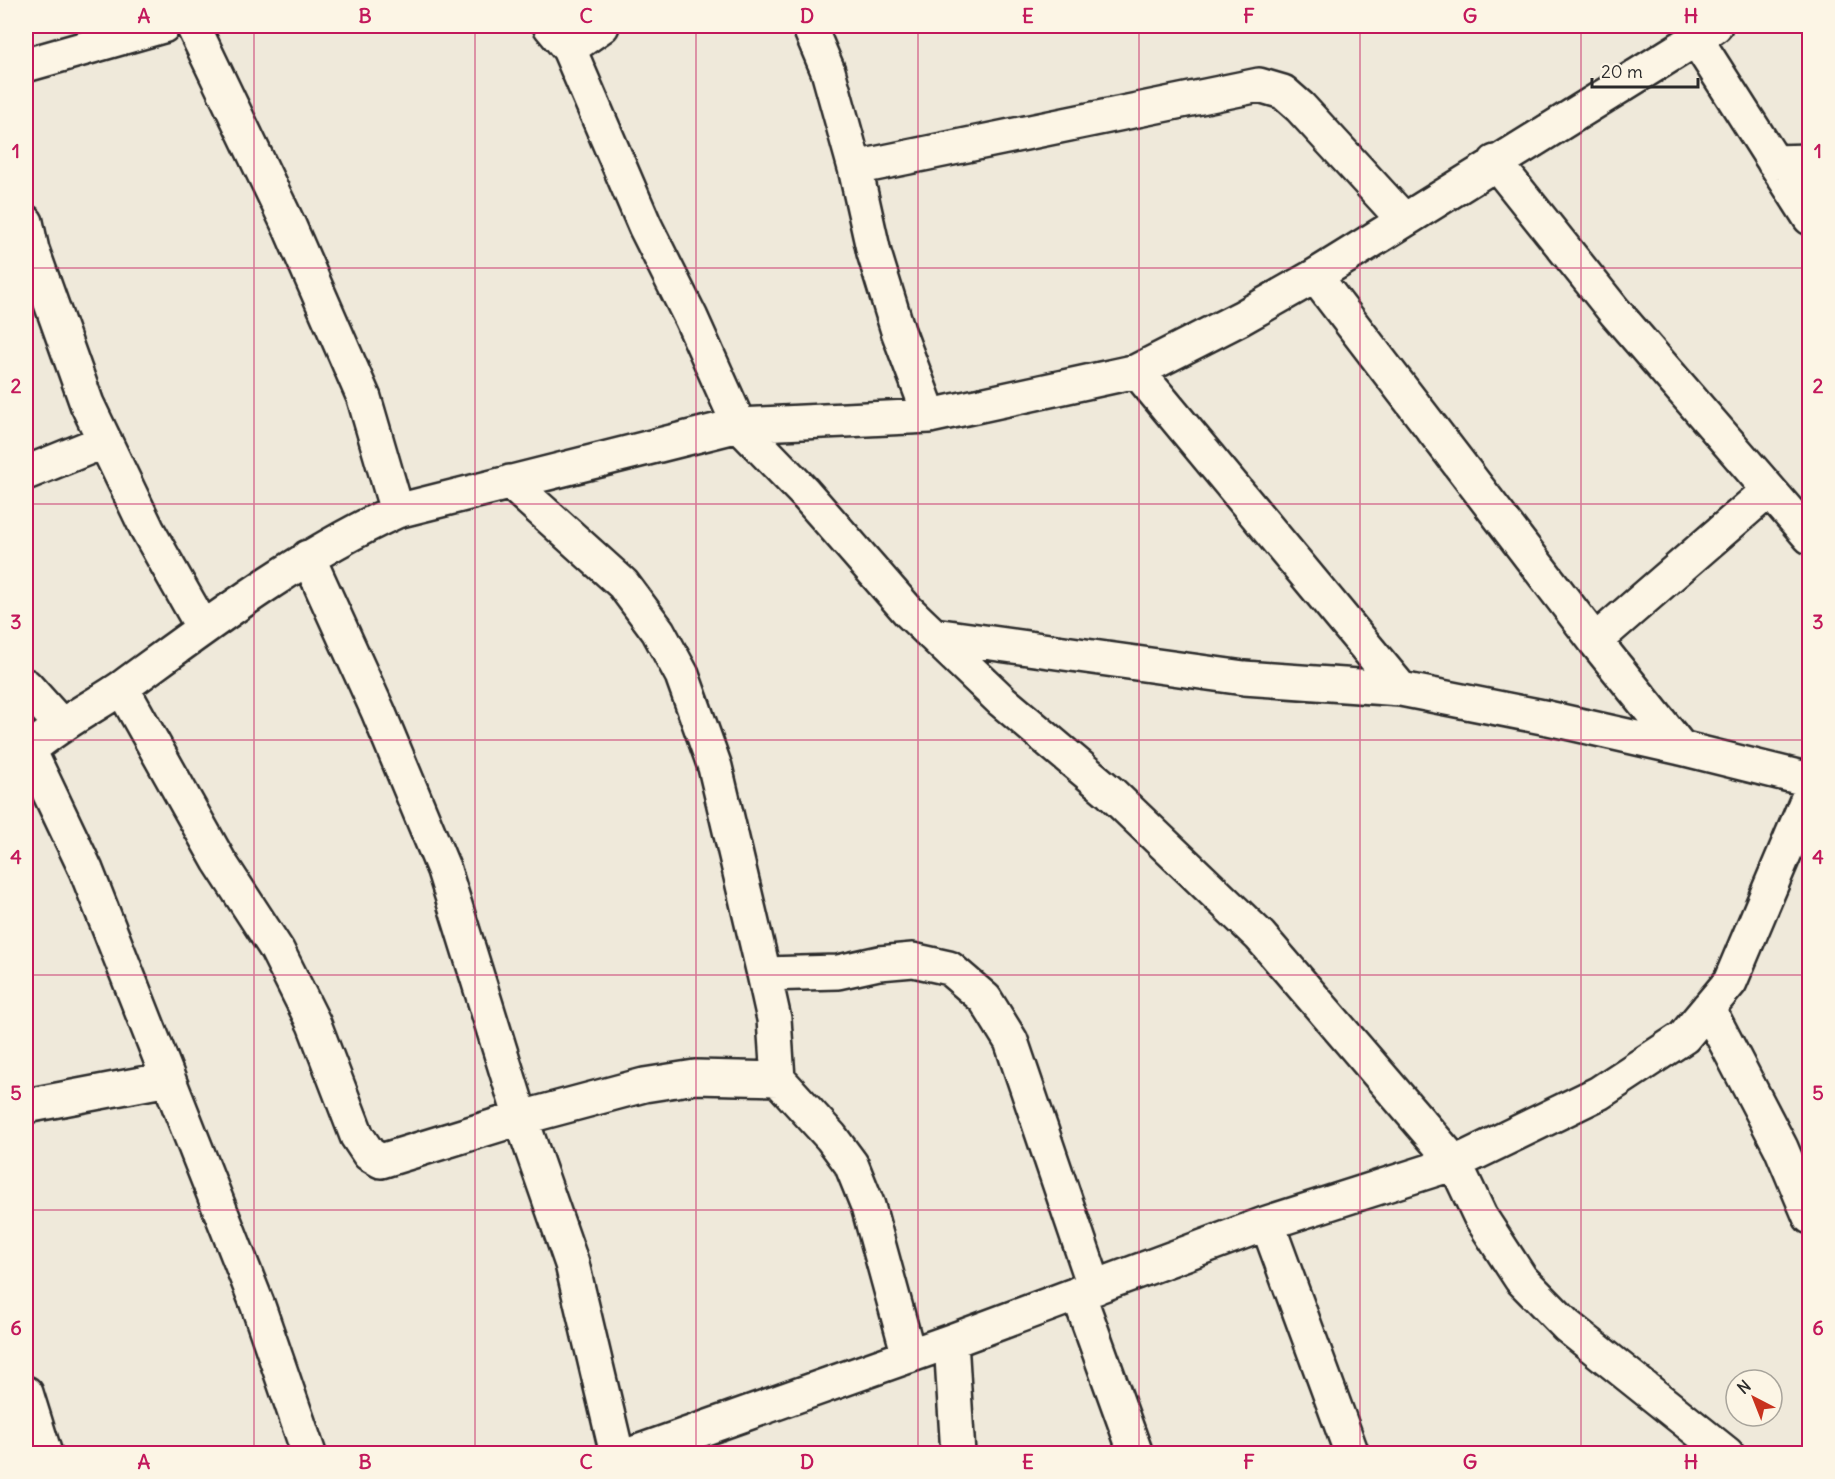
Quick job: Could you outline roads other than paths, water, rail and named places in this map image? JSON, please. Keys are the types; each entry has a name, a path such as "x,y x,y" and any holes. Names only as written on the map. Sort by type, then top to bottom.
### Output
{"street":[{"path":"26,65 163,26"},
{"path":"193,26 290,228 364,398 397,511"},
{"path":"602,26 560,37 645,226 691,318 740,425 804,492 909,611 1002,701 1112,793 1260,936 1455,1163 1480,1216 1521,1279 1567,1326 1727,1454"},
{"path":"809,26 828,71 855,168 874,253 898,331 930,416"},
{"path":"309,1454 258,1306 86,870 27,751 308,557 397,511 740,425 930,416 1137,371 1241,318 1315,276 1705,32 1774,162 1809,218"},
{"path":"855,168 1259,85 1283,92 1300,107 1403,219"},
{"path":"1774,162 1809,161"},
{"path":"1495,162 1616,312 1809,537"},
{"path":"26,222 32,250 87,404 147,529 202,628"},
{"path":"1315,276 1595,641 1682,748"},
{"path":"1137,371 1401,689"},
{"path":"26,473 105,441"},
{"path":"510,482 623,584 658,631 682,675 715,767 774,1019 778,1079 831,1137 851,1164 868,1206 909,1356"},
{"path":"1595,641 1769,490"},
{"path":"308,557 378,711 444,870 521,1118 572,1264 617,1454"},
{"path":"934,635 1244,678 1401,689 1548,718 1809,780"},
{"path":"26,686 62,726"},
{"path":"122,687 219,861 277,950 314,1024 357,1136 369,1154 381,1161 521,1118 644,1084 695,1077 778,1079"},
{"path":"632,1454 951,1341 1267,1223 1455,1163 1599,1093 1684,1037 1730,981 1809,793"},
{"path":"764,974 838,972 879,963 913,960 949,968 985,999 1011,1041 1136,1454"},
{"path":"1708,1008 1781,1148 1809,1217"},
{"path":"26,1106 168,1079"},
{"path":"1267,1223 1352,1454"},
{"path":"951,1341 958,1454"},
{"path":"26,1393 45,1454"}]}
